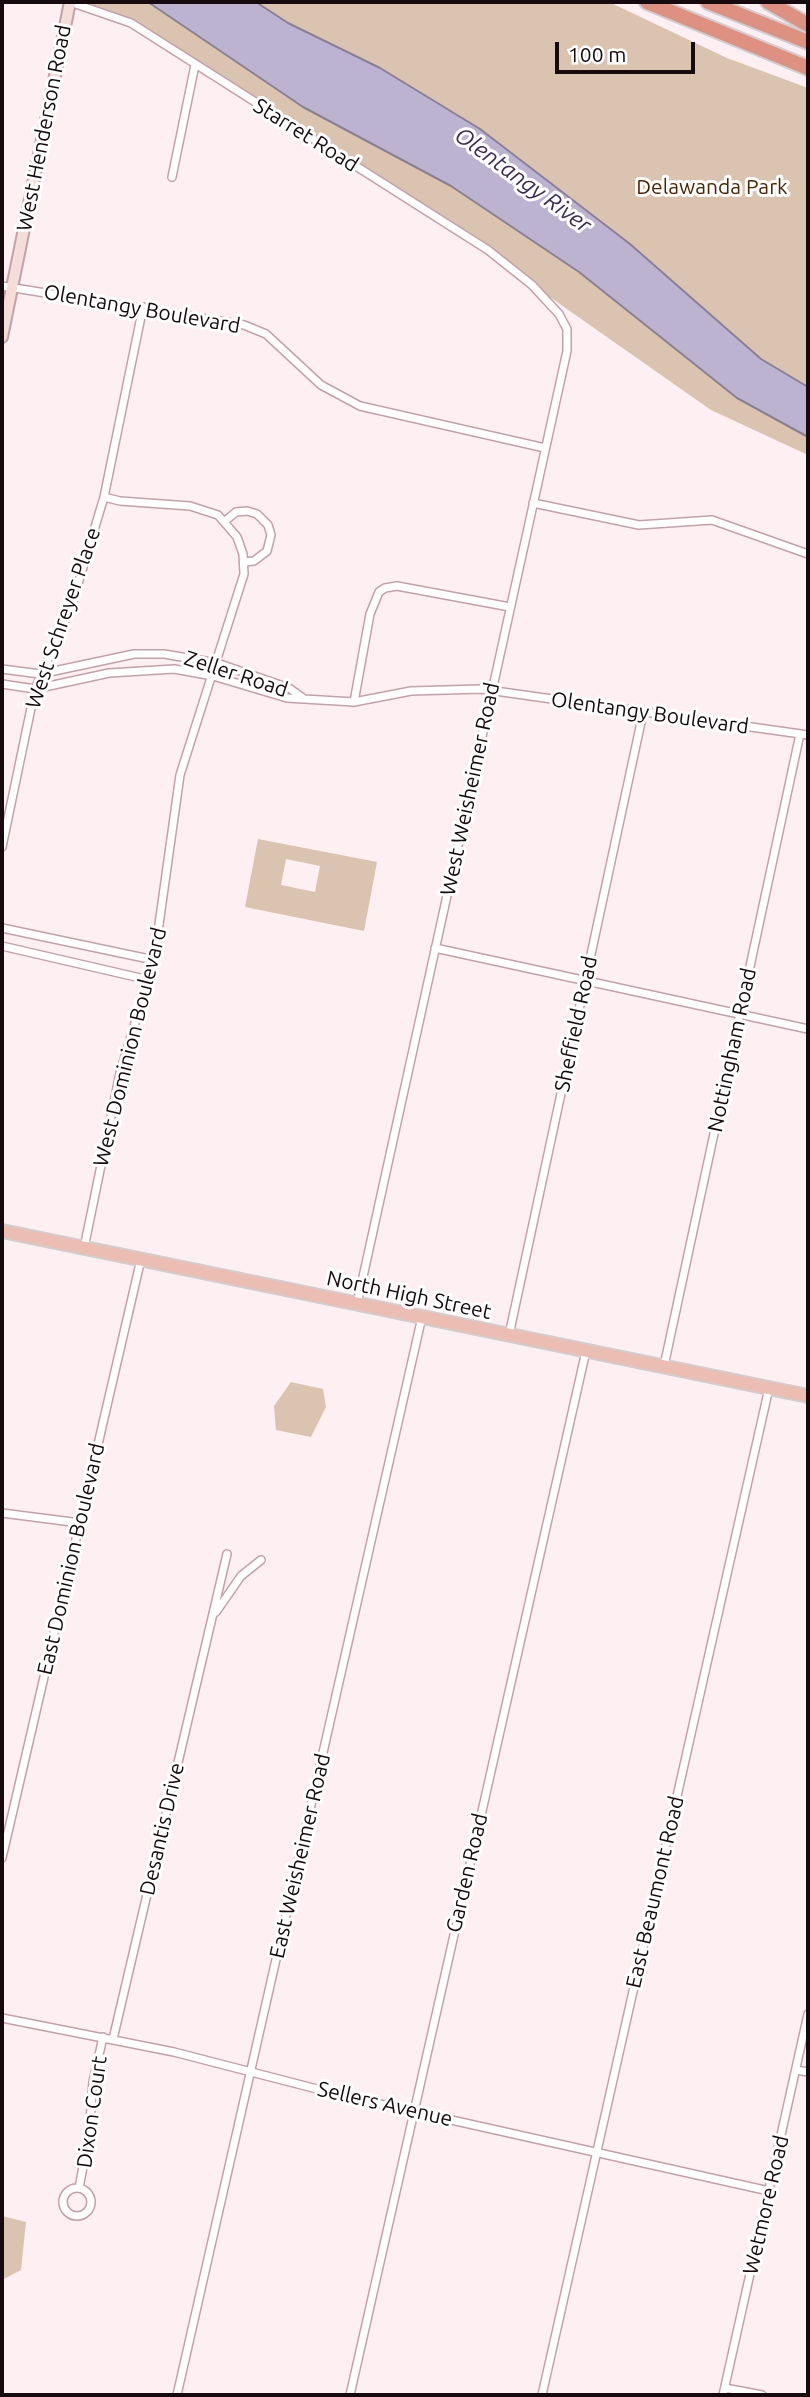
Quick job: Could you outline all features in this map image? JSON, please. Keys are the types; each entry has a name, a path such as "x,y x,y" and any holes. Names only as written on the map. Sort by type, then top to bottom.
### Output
{"highway":[{"path":"647,2 808,68"},
{"path":"708,2 808,42"},
{"path":"768,2 808,25"}],"main road":[{"name":"West Henderson Road","path":"2,337 7,286 70,2"},
{"name":"North High Street","path":"2,1231 808,1396"}],"street":[{"name":"Starret Road","path":"70,2 131,23 477,243 532,285"},
{"path":"172,177 195,65"},
{"name":"West Weisheimer Road","path":"356,1304 568,340 563,321 532,285"},
{"name":"Olentangy Boulevard","path":"7,286 220,319 266,334 321,384 360,406 545,448"},
{"name":"West Schreyer Place","path":"2,847 35,688 71,607 104,497 143,307"},
{"path":"104,497 120,501 198,507 225,521 242,511 262,517 270,530 269,546 259,558 244,562"},
{"path":"533,503 639,525 712,520 808,554"},
{"name":"West Dominion Boulevard","path":"84,1248 120,1073 154,960 180,775 243,583 244,562 237,537 225,521"},
{"path":"354,702 370,614 379,592 397,586 510,607"},
{"name":"Zeller Road","path":"2,669 40,674 134,654 187,656 217,663 289,688 304,698"},
{"name":"Zeller Road","path":"2,684 35,688 108,673 154,668 213,676 287,698 354,702 440,688 492,691"},
{"name":"Olentangy Boulevard","path":"492,691 804,734"},
{"name":"Sheffield Road","path":"509,1335 643,713"},
{"name":"Nottingham Road","path":"664,1367 804,734"},
{"path":"2,928 154,960"},
{"path":"2,946 149,980"},
{"path":"435,948 808,1029"},
{"name":"East Dominion Boulevard","path":"2,1858 141,1259"},
{"name":"East Weisheimer Road","path":"177,2395 422,1317"},
{"name":"Garden Road","path":"350,2395 586,1351"},
{"name":"East Beaumont Road","path":"542,2395 769,1388"},
{"path":"2,1513 42,1516 80,1523"},
{"name":"Desantis Drive","path":"113,2039 227,1554"},
{"name":"Desantis Drive","path":"212,1619 241,1576 261,1560"},
{"name":"Wetmore Road","path":"724,2392 808,2014"},
{"name":"Sellers Avenue","path":"2,2018 113,2039 414,2111 769,2191"},
{"name":"Dixon Court","path":"79,2188 89,2135 92,2089 103,2037"},
{"path":"796,2070 808,2072"},
{"name":"Dixon Court","path":"79,2188 90,2196 91,2205 82,2215 73,2215 65,2210 64,2196 70,2189 79,2188"},
{"path":"724,2392 762,2395"}],"green space":[{"path":"88,2 148,2 303,107 451,186 579,272 737,398 808,437 808,455 711,410 410,199"},
{"name":"Delawanda Park","path":"256,2 609,2 727,58 808,88 808,387 761,359 630,244 480,129 380,68 288,23"},
{"path":"258,839 377,862 364,931 245,907","holes":["286,859 320,866 315,892 281,885"]},
{"path":"291,1382 323,1389 326,1407 311,1437 276,1430 274,1406"},
{"path":"2,2216 26,2222 21,2270 2,2280"}],"water":[{"name":"Olentangy River","path":"148,2 256,2 288,23 380,68 480,129 630,244 761,359 808,387 808,437 737,398 579,272 451,186 303,107"}]}
